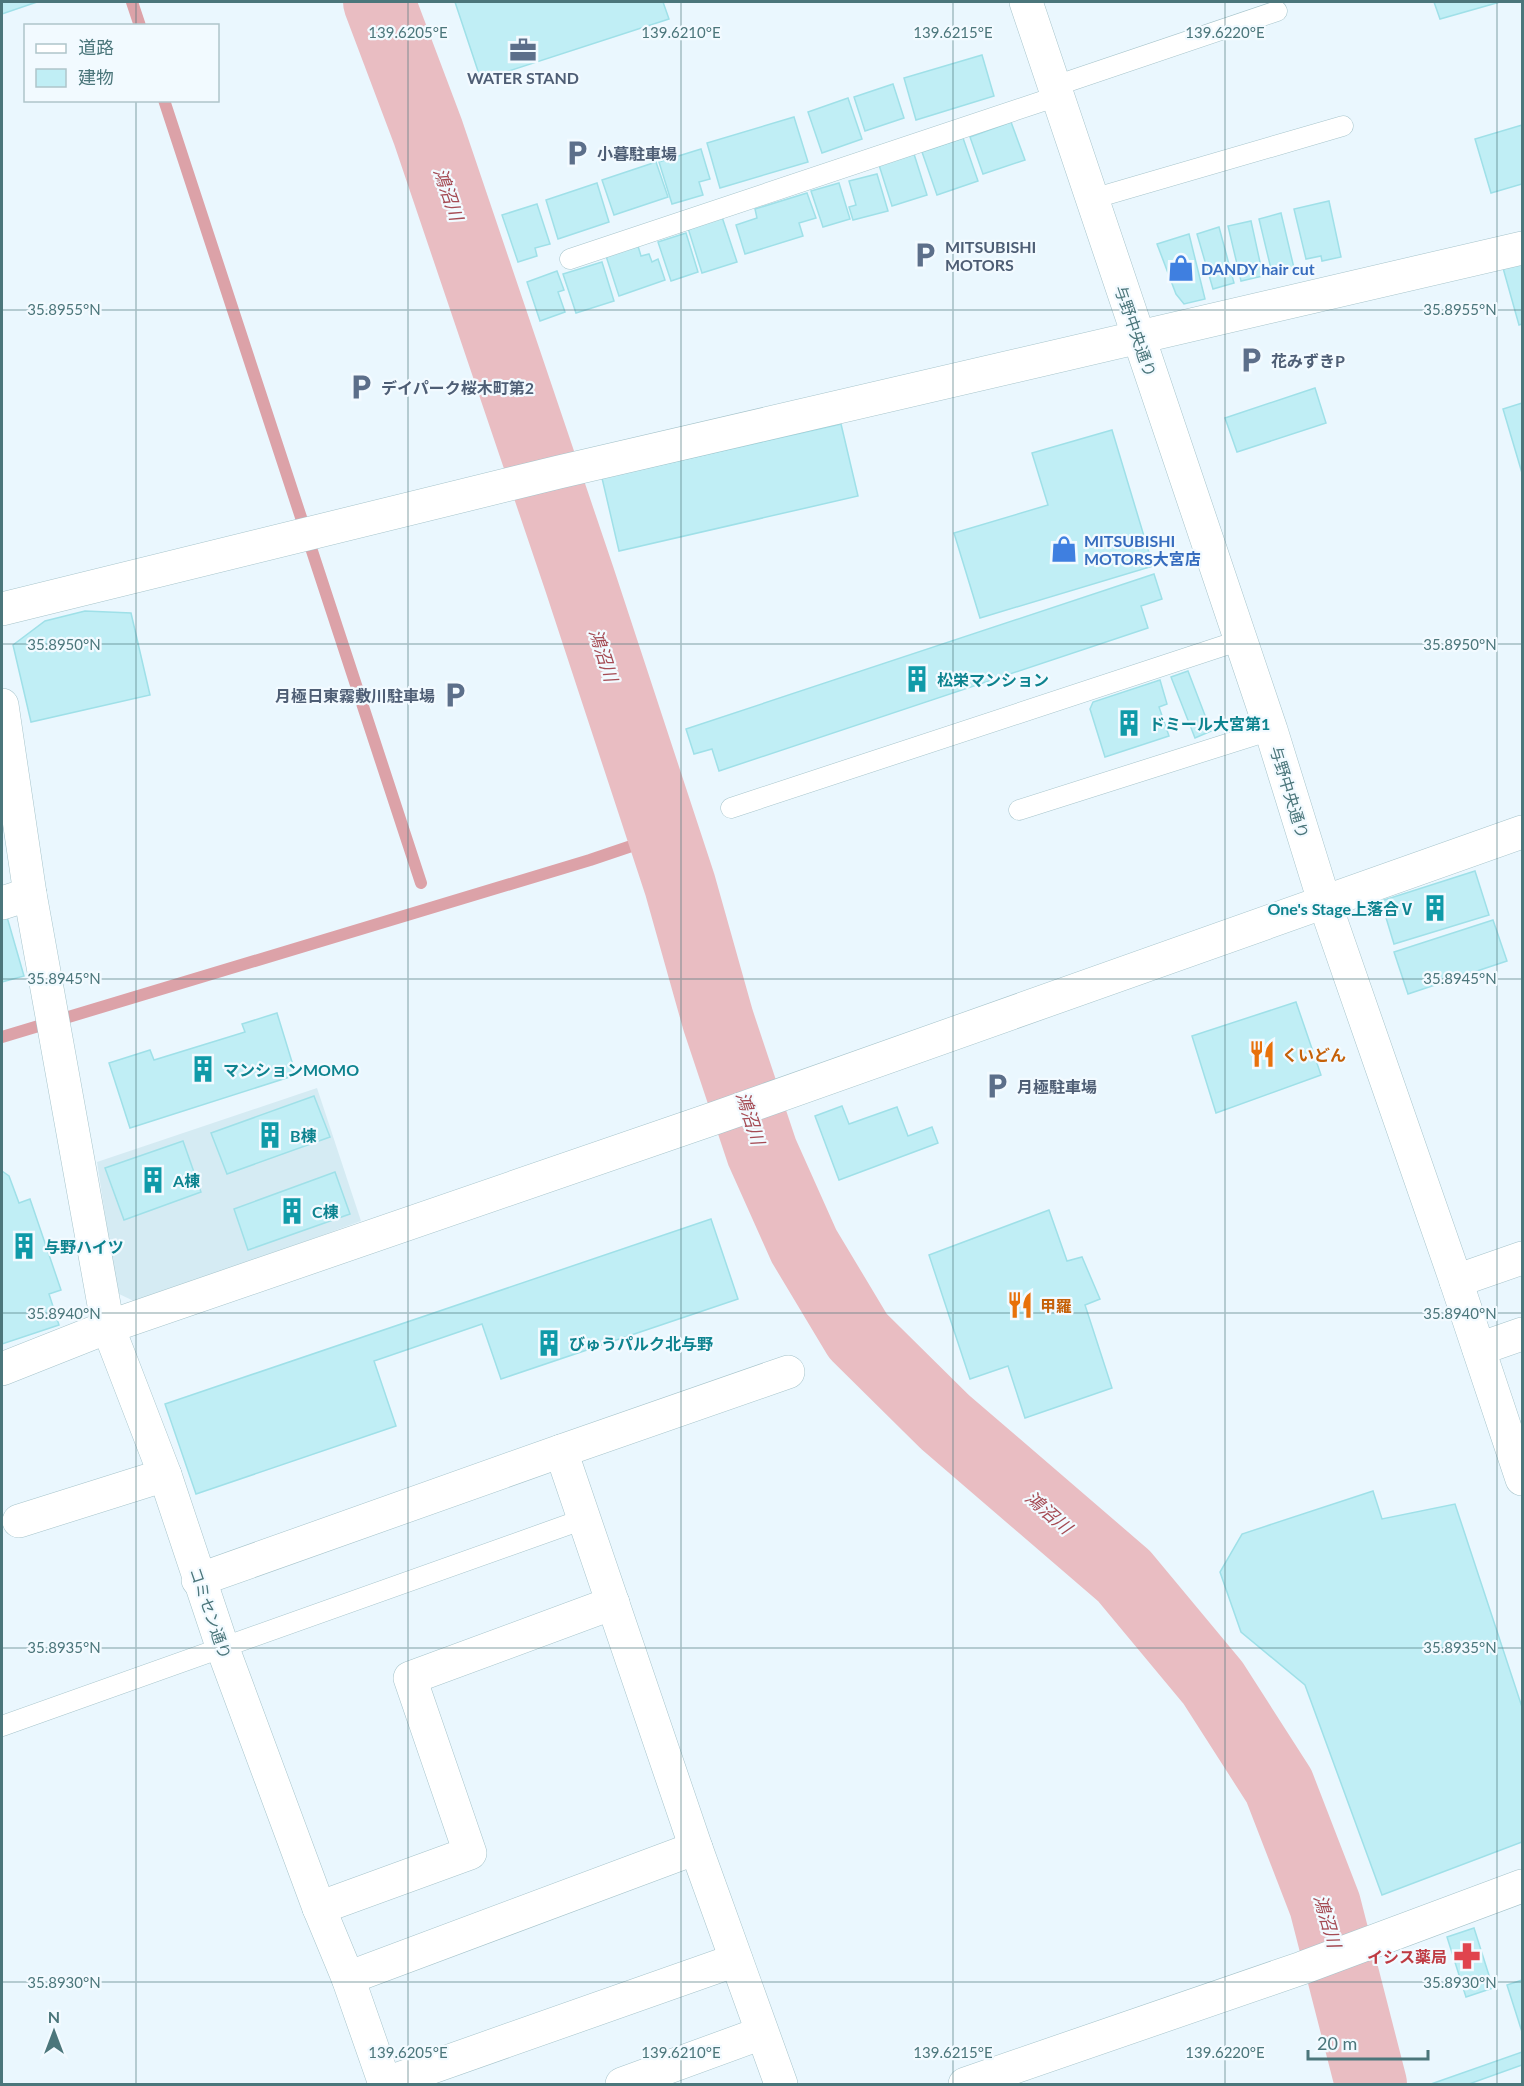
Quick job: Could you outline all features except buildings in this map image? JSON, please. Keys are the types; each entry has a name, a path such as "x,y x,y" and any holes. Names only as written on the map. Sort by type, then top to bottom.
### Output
{"street":[{"name":"与野中央通り","path":"1026,2 1271,730 1324,901 1522,1479"},
{"path":"2,609 559,472 1522,248"},
{"name":"コミセン通り","path":"2,705 16,899 53,1020 108,1327 165,1475 198,1580 319,1908 348,1978 385,2084"},
{"path":"2,1369 108,1327 718,1117 1522,832"},
{"path":"1456,1281 1522,1258"},
{"path":"1479,1349 1522,1334"},
{"path":"198,1580 561,1450 788,1372"},
{"path":"561,1450 696,1848 781,2085"},
{"path":"19,1521 165,1475"},
{"path":"319,1908 470,1853 410,1678 613,1603"},
{"path":"348,1978 696,1848"},
{"path":"965,2085 1302,1968 1522,1886"},
{"path":"385,2084 736,1960"},
{"path":"622,2085 762,2033"}],"lane":[{"path":"570,259 1056,91 1277,11"},
{"path":"1092,199 1343,126"},
{"path":"731,808 1241,640"},
{"path":"1019,810 1271,730"},
{"path":"2,1726 584,1520"}],"shaded area":[{"path":"317,1088 361,1221 138,1303 117,1293 97,1162"}],"waterway":[{"path":"132,2 139,24"},
{"name":"鴻沼川","path":"379,2 428,132 579,578 680,885 718,1020 762,1152 804,1246 858,1336 945,1422 1124,1576 1213,1683 1279,1786 1325,1905 1371,2084"},
{"path":"165,102 421,883"},
{"path":"2,1037 590,860 664,835"}],"place":[{"name":"WATER STAND","path":"523,50"},
{"name":"小暮駐車場","path":"577,153"},
{"name":"MITSUBISHI MOTORS","path":"925,255"},
{"name":"DANDY hair cut","path":"1181,268"},
{"name":"花みずきP","path":"1251,360"},
{"name":"デイパーク桜木町第2","path":"361,387"},
{"name":"MITSUBISHI MOTORS大宮店","path":"1064,549"},
{"name":"松栄マンション","path":"917,679"},
{"name":"月極日東霧敷川駐車場","path":"455,695"},
{"name":"ドミール大宮第1","path":"1129,723"},
{"name":"One's Stage上落合Ⅴ","path":"1435,908"},
{"name":"くいどん","path":"1262,1054"},
{"name":"マンションMOMO","path":"203,1069"},
{"name":"月極駐車場","path":"997,1086"},
{"name":"B棟","path":"270,1135"},
{"name":"A棟","path":"153,1180"},
{"name":"C棟","path":"292,1211"},
{"name":"与野ハイツ","path":"24,1246"},
{"name":"甲羅","path":"1020,1305"},
{"name":"びゅうパルク北与野","path":"549,1343"},
{"name":"イシス薬局","path":"1467,1956"}]}
